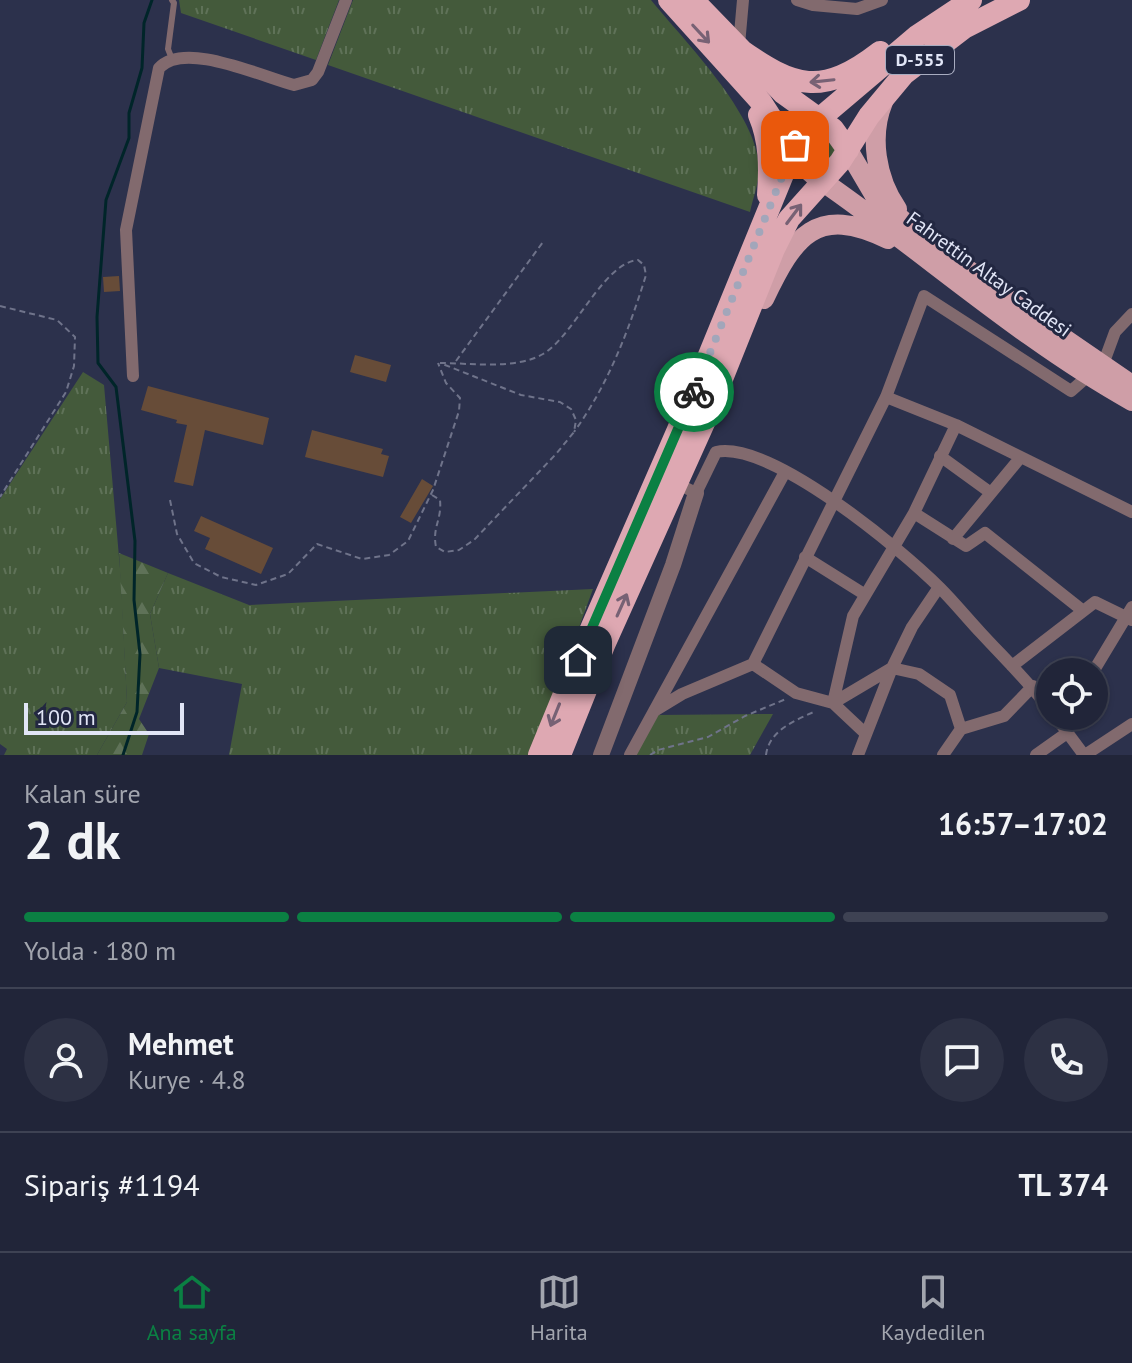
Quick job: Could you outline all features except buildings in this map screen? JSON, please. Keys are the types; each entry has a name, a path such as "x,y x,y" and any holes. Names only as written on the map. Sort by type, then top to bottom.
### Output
{"highway":[{"path":"669,0 736,58 833,129 848,150"},
{"path":"693,0 736,58 792,152 822,181"},
{"path":"736,58 782,76 805,82 826,82 859,68 925,18 959,0"},
{"name":"D-555","path":"539,755 800,138 917,36 971,0"},
{"name":"D-555","path":"560,755 605,643 686,488 708,414 789,219 848,150 887,93 918,62 947,39 1019,0"},
{"path":"736,58 765,132 770,165 767,217"}],"main road":[{"path":"887,93 876,127 880,170 894,205 922,247"},
{"name":"Fahrettin Altay Caddesi","path":"848,150 875,196 922,247"},
{"name":"Fahrettin Altay Caddesi","path":"822,181 922,247 1132,401"},
{"path":"743,325 764,300 792,249 818,229 831,224 854,225 922,247"},
{"name":"Fahrettin Altay Caddesi","path":"1094,374 1132,385"}],"street":[{"path":"133,376 126,230 159,68 172,59 199,59 223,63 294,85 305,83 318,72 346,0"},
{"path":"736,58 743,0"},
{"path":"797,0 813,5 857,9 882,0"},
{"path":"654,711 682,694 753,664 886,397 924,296 1071,391 1094,374 1115,332 1132,314"},
{"path":"886,397 956,425 1132,512"},
{"path":"833,703 853,616 914,513 956,425"},
{"path":"601,755 673,565 686,488 716,452 725,450 748,454 834,501 939,587 1036,690"},
{"path":"940,456 991,493"},
{"path":"953,539 1020,458"},
{"path":"630,755 785,472"},
{"path":"914,513 966,546 985,533 1082,610"},
{"path":"805,557 864,594"},
{"path":"858,755 892,668 912,627 939,587"},
{"path":"1012,666 1095,602 1130,615 1102,658"},
{"path":"753,664 798,694 833,703 866,734"},
{"path":"833,703 892,668 919,674 950,695 961,729"},
{"path":"943,755 961,729 1004,716 1033,686"},
{"path":"1065,730 1084,755 1132,724"},
{"path":"1036,755 1068,730"}],"lane":[{"path":"172,0 168,49 172,59"}],"path":[{"path":"454,363 543,242"},
{"path":"431,495 440,500 441,512 433,533 436,547 445,552 459,550 474,540 532,481 589,411 615,360 646,275 644,265 638,260 623,265 590,299 554,346 542,355 506,363 438,363"},
{"path":"0,306 57,320 75,337 74,366 66,392 0,497"},
{"path":"438,363 521,395 560,402 571,409 576,420 574,432"},
{"path":"170,500 177,534 194,563 221,577 256,585 288,574 317,544 362,559 389,555 408,541 431,495 459,411 460,398 446,383 438,363"},
{"path":"650,755 658,750 708,737 745,716 798,694"},
{"path":"766,755 778,730 833,703"}],"green space":[{"path":"179,0 339,0 316,60 181,13"},
{"path":"353,0 651,0 700,57 747,126 756,148 759,169 750,212 328,65"},
{"path":"818,133 824,133 838,148 823,168 807,161 804,144"},
{"path":"83,372 104,385 121,580 127,702 97,755 4,755 7,749 0,744 0,499"},
{"path":"119,553 168,573 150,614 159,668 139,719 149,734 142,755 97,755 127,702"},
{"path":"168,573 249,605 593,589 529,755 229,755 242,684 159,668 150,614"},
{"path":"773,714 750,755 635,755 657,715"}],"waterway":[{"path":"123,755 137,712 140,654 134,600 135,541 116,387 98,363 97,317 106,200 129,138 129,113 142,68 144,23 152,0"}],"way so far":[{"path":"694,392 795,145"}],"route":[{"path":"578,660 694,392"}]}
